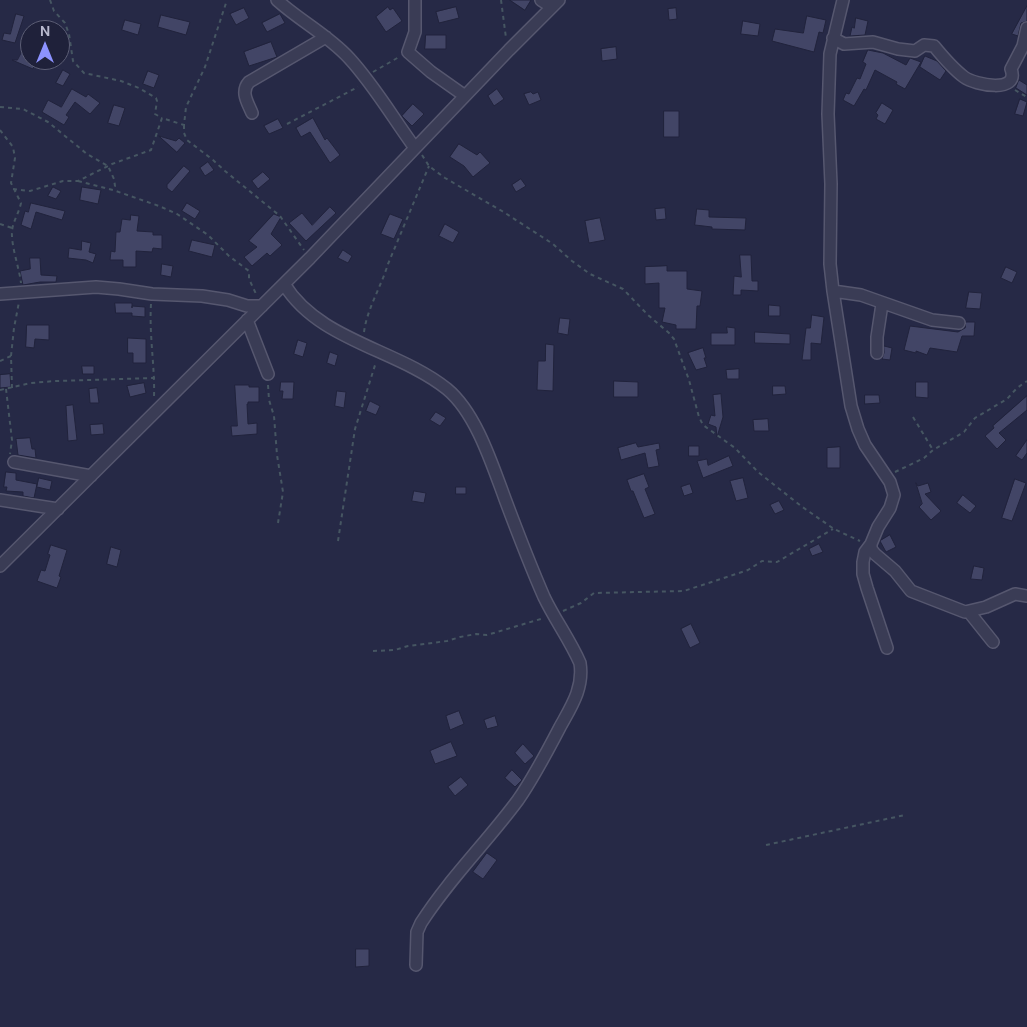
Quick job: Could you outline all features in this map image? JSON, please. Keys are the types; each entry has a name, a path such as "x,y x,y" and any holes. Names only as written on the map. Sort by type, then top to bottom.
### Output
{"street":[{"path":"277,0 326,37 349,58 368,81 414,148"},
{"path":"415,0 415,32 408,52 431,72 465,96"},
{"path":"541,0 556,4"},
{"path":"843,0 830,54 831,83 828,114 831,184 830,264 832,291 851,406 865,445 893,488 893,502 878,527 863,562 863,574 887,648"},
{"path":"0,566 310,258 508,50 556,4"},
{"path":"833,38 844,44 873,42 898,49 915,50 924,45 934,46 947,62 965,78 982,84 1006,84 1011,81 1013,75 1011,69 1026,35"},
{"path":"252,113 244,92 248,82 326,37"},
{"path":"284,284 292,298 344,336 426,375 460,402 480,438 545,599 580,663 582,674 575,699 535,775 458,872 421,923 417,932 416,965"},
{"path":"0,294 96,287 152,294 202,296 228,300 247,306 262,306"},
{"path":"832,291 862,295 882,304 932,320 959,323"},
{"path":"877,353 877,337 882,304"},
{"path":"248,320 268,374"},
{"path":"14,462 91,476"},
{"path":"0,500 58,509"},
{"path":"869,545 875,554 895,571 911,591 969,612 993,642"},
{"path":"969,612 1015,594 1027,596"}],"path":[{"path":"50,0 54,11 65,23 69,34 73,61 84,73 120,81 139,88 156,98 155,114 184,124"},
{"path":"227,0 204,68 186,107 184,133 187,140 280,216 310,258"},
{"path":"501,0 503,26 508,50"},
{"path":"287,124 368,81 370,75 376,70 408,52"},
{"path":"1006,84 1027,97"},
{"path":"0,107 23,109 48,122 87,154 108,166 114,179 115,186 113,190"},
{"path":"78,181 108,166 151,150 162,118"},
{"path":"0,130 13,147 15,158 10,183 21,203 12,229 12,244 18,264 21,292 11,356 12,388"},
{"path":"414,148 425,158 429,166 445,178 498,208 553,244 590,274 624,290 674,339 689,380 699,417 704,425 741,453 758,472 834,529 869,545"},
{"path":"338,541 355,429 376,361 372,348 364,334 368,314 429,166"},
{"path":"13,189 30,191 62,181 78,181 113,190 168,210 208,235 229,256 248,271 262,306"},
{"path":"0,224 12,229"},
{"path":"152,294 150,315 155,378 154,413"},
{"path":"0,361 11,356"},
{"path":"268,374 269,400 274,416 277,455 283,492 278,523"},
{"path":"0,390 31,383 54,381 155,378"},
{"path":"885,474 896,472 924,458 933,450 964,432 976,418 1007,399 1027,381"},
{"path":"6,389 12,440 10,456 14,462"},
{"path":"912,417 933,450"},
{"path":"373,650 394,650 476,634 487,635 554,615 581,603 594,593 684,590 748,570 762,561 777,562 834,529"},
{"path":"766,845 905,816"}],"building":[{"path":"510,0 531,0 525,10"},
{"path":"1027,6 1027,21 1021,23 1018,36 1012,34"},
{"path":"388,7 390,10 393,8 402,21 386,32 376,17"},
{"path":"456,7 459,18 439,23 436,12"},
{"path":"244,8 249,18 236,25 230,14"},
{"path":"676,8 677,19 669,20 668,9"},
{"path":"16,14 24,16 23,20 20,20 20,28 15,43 2,40 4,33 10,34"},
{"path":"280,14 285,23 267,32 262,23"},
{"path":"161,15 190,22 186,35 158,27"},
{"path":"807,16 826,20 823,33 819,32 814,52 772,41 775,29 803,33"},
{"path":"856,18 868,21 865,35 850,36"},
{"path":"125,20 141,24 138,35 122,30"},
{"path":"743,21 760,24 758,36 741,34"},
{"path":"426,35 446,35 446,49 425,49"},
{"path":"271,42 277,57 249,66 244,52"},
{"path":"616,47 617,59 602,61 601,49"},
{"path":"868,50 883,53 906,65 910,58 921,62 905,89 896,84 897,82 875,70 866,90 864,89 854,106 843,100 846,93 849,94 857,78 860,79 866,64 863,62"},
{"path":"20,54 20,63 12,60 17,60"},
{"path":"925,56 937,61 946,71 940,80 920,67"},
{"path":"63,70 70,74 63,86 56,83"},
{"path":"148,71 159,75 154,88 143,84"},
{"path":"1019,80 1027,85 1027,95 1016,88"},
{"path":"72,89 86,97 88,94 100,103 90,114 75,102 66,115 69,117 64,125 42,112 48,100 61,107"},
{"path":"497,89 504,99 494,106 488,96"},
{"path":"531,92 533,94 538,92 541,100 529,105 524,94"},
{"path":"1020,99 1027,102 1023,116 1015,114"},
{"path":"882,103 893,110 885,124 876,119 878,115 876,113"},
{"path":"413,104 424,114 412,126 402,116"},
{"path":"114,105 125,108 119,126 108,123"},
{"path":"664,111 679,111 679,137 664,137"},
{"path":"313,118 325,140 327,138 340,155 330,163 310,132 301,137 296,128"},
{"path":"278,119 283,128 269,134 264,126"},
{"path":"159,136 176,141 179,138 185,143 177,152"},
{"path":"459,144 477,155 480,152 490,163 473,177 464,166 450,157"},
{"path":"208,162 214,170 205,176 200,168"},
{"path":"184,166 190,171 172,192 167,188 167,185"},
{"path":"263,172 270,179 258,189 252,181"},
{"path":"521,179 526,186 516,192 512,185"},
{"path":"53,187 61,191 56,199 48,196"},
{"path":"82,187 101,190 98,204 80,200"},
{"path":"31,203 65,211 62,220 36,212 31,229 21,225 25,211 28,212"},
{"path":"187,203 200,211 195,219 182,211"},
{"path":"330,207 336,213 306,241 289,223 302,213 312,225"},
{"path":"665,208 666,219 656,220 655,209"},
{"path":"697,209 709,210 709,217 746,218 745,230 712,229 712,227 695,225"},
{"path":"274,214 281,217 271,234 282,245 270,256 267,253 252,266 244,257 257,247 249,241"},
{"path":"390,214 403,219 394,239 381,234"},
{"path":"131,215 139,216 137,231 153,232 153,235 162,235 162,249 153,248 152,252 136,251 136,267 123,267 123,260 110,260 111,251 115,252 116,232 120,232 122,219 130,220"},
{"path":"600,218 605,240 589,243 585,221"},
{"path":"445,224 459,232 453,243 439,236"},
{"path":"192,240 215,245 212,257 189,251"},
{"path":"82,241 91,243 89,252 96,254 93,263 86,260 68,258 69,248 81,250"},
{"path":"343,250 352,256 348,263 338,258"},
{"path":"740,255 751,255 752,281 758,281 758,291 741,290 741,295 733,295 734,276 741,277"},
{"path":"30,258 40,258 41,275 57,276 56,282 23,285 20,271 30,269"},
{"path":"162,264 173,266 171,277 161,275"},
{"path":"667,266 667,271 687,271 687,289 702,291 700,306 697,306 696,329 676,329 676,325 662,322 665,308 659,308 659,283 645,284 645,267"},
{"path":"1006,267 1017,272 1012,283 1001,278"},
{"path":"969,292 982,293 980,309 966,308"},
{"path":"115,303 132,303 132,306 145,307 145,317 132,316 132,313 116,313"},
{"path":"769,305 780,306 780,316 769,316"},
{"path":"812,315 824,317 821,344 811,343 811,360 802,360 806,328 810,328"},
{"path":"560,318 570,319 568,335 558,333"},
{"path":"966,322 975,322 974,336 962,336 957,352 930,348 927,355 916,351 916,353 904,350 910,326 958,332 965,328"},
{"path":"27,325 49,325 49,340 35,339 34,348 26,347"},
{"path":"727,327 735,328 735,345 711,345 711,333 727,333"},
{"path":"755,332 790,334 790,344 755,343"},
{"path":"128,338 146,339 146,363 133,363 133,353 128,353"},
{"path":"298,340 307,343 303,357 294,354"},
{"path":"546,344 554,345 553,391 537,390 538,361 545,361"},
{"path":"884,346 892,348 890,360 882,359"},
{"path":"703,348 707,367 696,370 688,353"},
{"path":"330,352 338,355 335,366 327,363"},
{"path":"82,366 94,366 94,374 83,374"},
{"path":"739,369 739,379 727,379 726,370"},
{"path":"10,374 11,387 0,388 0,375"},
{"path":"614,381 638,382 638,397 614,397"},
{"path":"281,382 294,382 293,399 282,399 283,391 280,391"},
{"path":"916,382 928,382 928,398 916,397"},
{"path":"144,383 146,393 130,397 127,386"},
{"path":"235,385 259,387 259,402 248,402 247,404 248,424 257,423 257,434 232,436 231,426 237,426"},
{"path":"773,386 785,386 786,394 773,395"},
{"path":"97,388 99,403 90,403 89,389"},
{"path":"337,391 346,392 344,408 335,406"},
{"path":"721,394 723,417 717,437 716,427 708,424 711,415 715,416 713,395"},
{"path":"865,395 879,395 880,403 865,404"},
{"path":"1027,396 1027,410 999,433 1006,440 997,449 985,436 994,428 993,426"},
{"path":"370,401 380,406 376,415 366,411"},
{"path":"73,405 77,440 68,441 66,406"},
{"path":"436,412 446,418 440,426 430,420"},
{"path":"768,419 769,431 754,431 753,420"},
{"path":"103,424 104,434 91,435 90,425"},
{"path":"30,438 32,449 35,449 36,458 18,455 16,439"},
{"path":"1027,440 1027,453 1022,460 1016,456"},
{"path":"636,443 638,447 659,443 660,449 656,450 659,466 648,468 645,453 621,460 618,448"},
{"path":"689,446 699,446 699,456 689,456"},
{"path":"840,447 840,468 827,468 827,448"},
{"path":"729,456 733,466 703,478 697,461 707,459 708,465"},
{"path":"6,472 16,473 16,480 37,484 34,498 23,496 23,492 6,491 7,487 4,487"},
{"path":"644,474 649,487 645,489 655,514 644,518 627,480"},
{"path":"39,478 52,481 50,490 37,487"},
{"path":"743,478 748,498 736,501 730,481"},
{"path":"1015,479 1026,483 1012,521 1002,518"},
{"path":"916,483 918,486 928,483 931,492 925,494 941,511 931,520 919,507 922,504"},
{"path":"690,484 693,493 684,496 681,487"},
{"path":"456,487 466,487 466,494 456,494"},
{"path":"414,491 426,493 424,503 412,501"},
{"path":"963,495 976,506 970,513 957,503"},
{"path":"779,501 784,510 775,514 770,505"},
{"path":"890,535 896,547 886,552 880,541"},
{"path":"819,544 823,552 812,556 809,549"},
{"path":"51,545 67,550 57,588 37,581 41,570 45,571"},
{"path":"111,547 121,550 117,567 107,564"},
{"path":"974,566 984,568 982,580 971,579"},
{"path":"691,624 700,643 690,648 681,629"},
{"path":"459,711 464,724 450,730 446,716"},
{"path":"495,716 498,726 487,729 484,720"},
{"path":"451,742 457,756 435,764 430,751"},
{"path":"523,744 534,756 525,764 515,753"},
{"path":"512,770 522,780 515,787 505,778"},
{"path":"461,777 468,785 455,796 448,787"},
{"path":"487,853 497,860 483,879 473,872"},
{"path":"356,949 369,949 369,966 356,967"}]}
